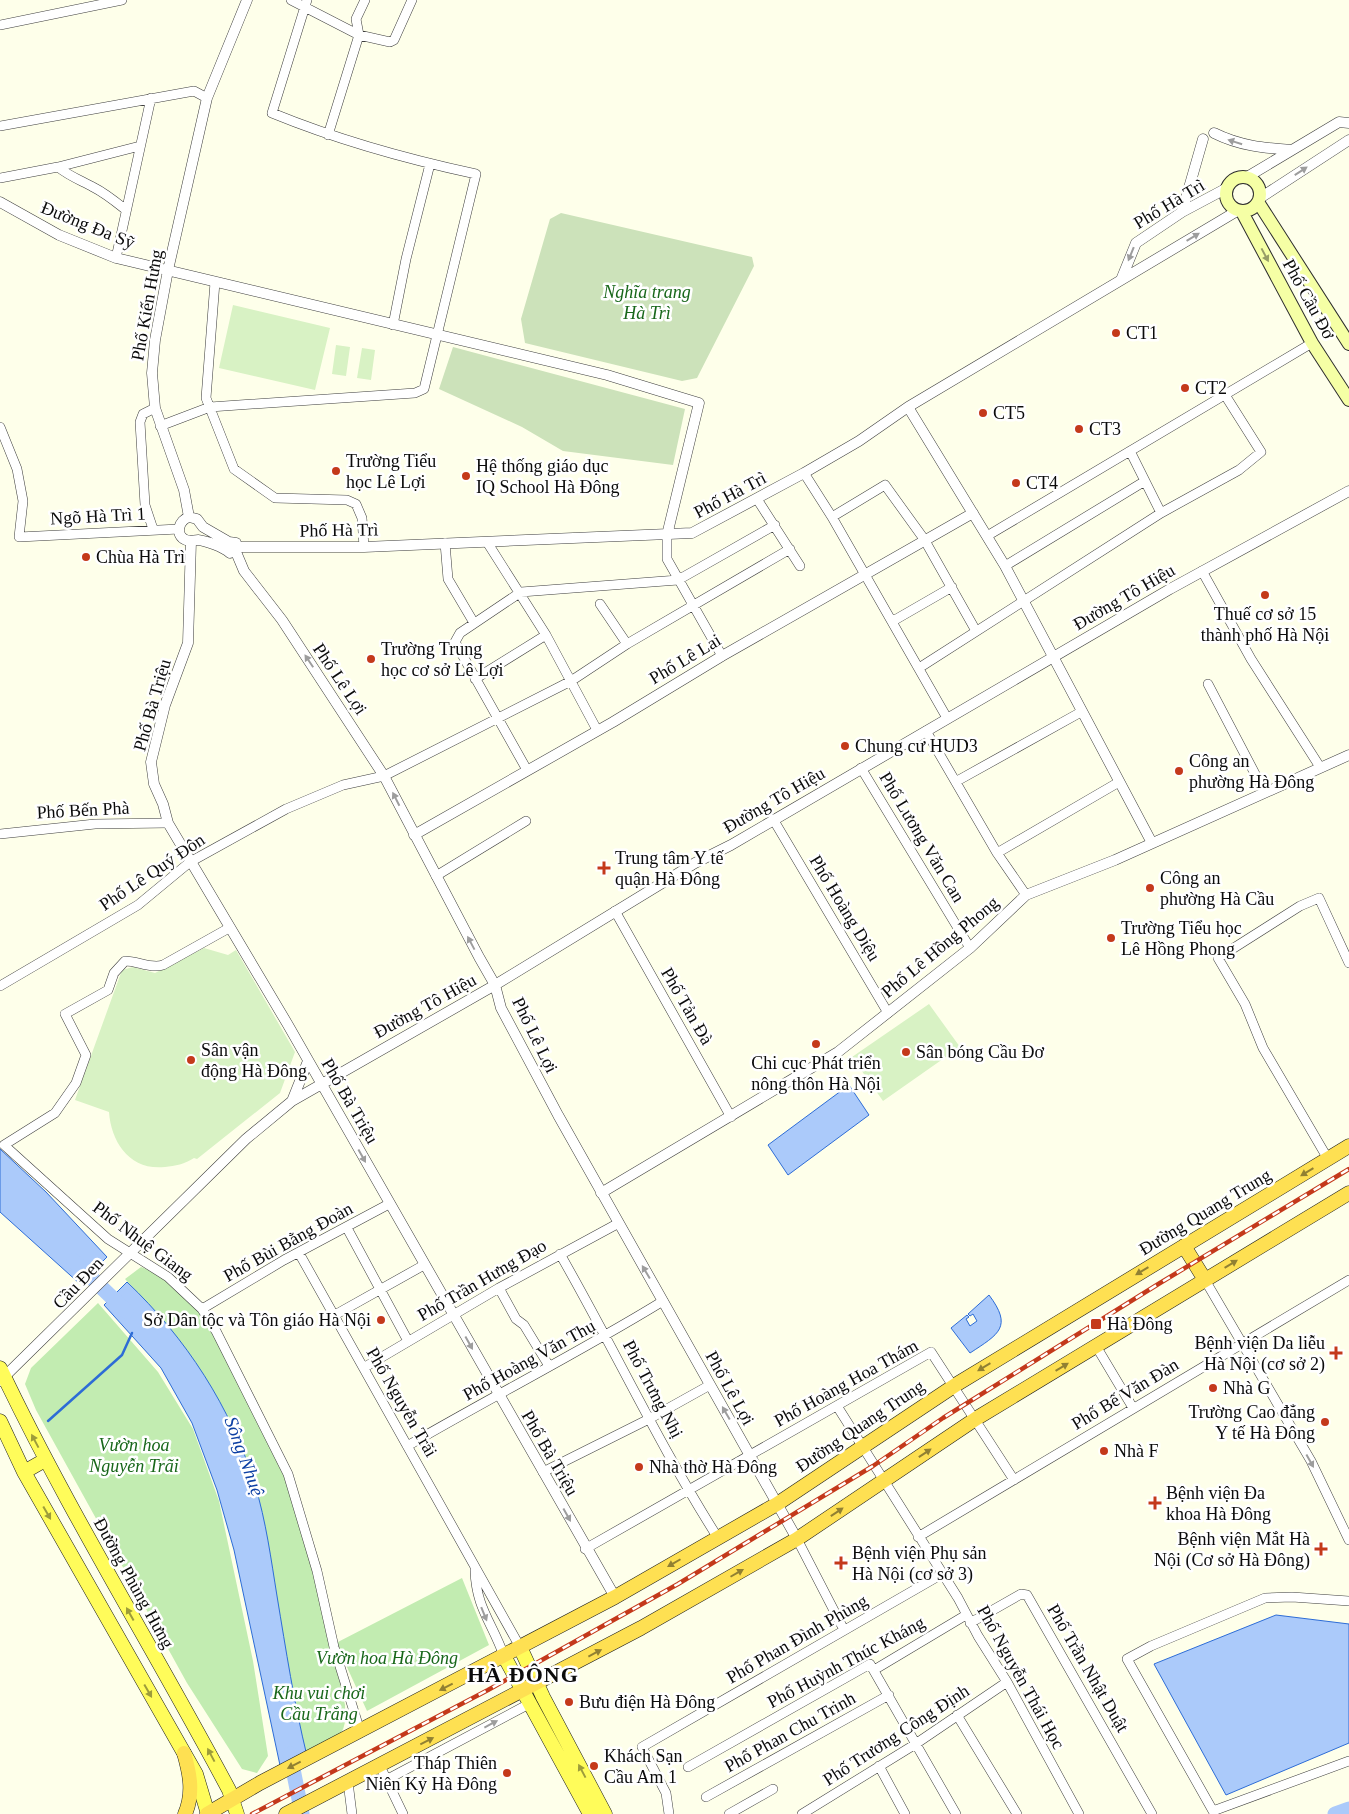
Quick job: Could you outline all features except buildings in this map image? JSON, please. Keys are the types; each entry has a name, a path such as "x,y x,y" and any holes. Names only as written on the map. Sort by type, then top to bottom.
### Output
{"highway":[{"name":"Đường Quang Trung","path":"208,1814 260,1783 360,1731 502,1651 614,1597 777,1504 953,1386 1349,1146"},
{"path":"286,1814 537,1684 641,1628 797,1539 974,1420 1349,1193"},
{"path":"1184,1246 1205,1280"},
{"path":"184,1753 191,1777 190,1795 185,1814"}],"main road":[{"path":"1246,178 1259,187 1259,200 1252,210 1239,211 1229,204 1226,199 1227,188 1235,179 1246,178"},
{"name":"Phố Cầu Đơ","path":"1259,200 1349,344"},
{"name":"Phố Cầu Đơ","path":"1239,211 1312,343 1349,400"},
{"name":"Đường Phùng Hưng","path":"2,1376 90,1542 198,1730 232,1799 237,1814"},
{"path":"0,1421 24,1472 196,1774 208,1814"},
{"path":"24,1472 45,1460"},
{"path":"70,1553 90,1542"},
{"path":"518,1643 543,1697 605,1814"},
{"path":"502,1651 522,1692 590,1814"},
{"path":"529,1704 543,1697"}],"street":[{"path":"0,25 122,0"},
{"name":"Phố Kiến Hưng","path":"189,517 184,490 155,408 152,365 168,270 208,98 247,0"},
{"path":"290,0 305,3 359,35 393,41 412,0"},
{"path":"328,136 359,35 356,19 365,0"},
{"path":"160,426 210,407 415,393 424,389 476,174 430,164 328,136 272,113 305,3"},
{"path":"0,126 194,90 208,98"},
{"path":"116,258 151,98"},
{"path":"1246,178 1339,122 1349,123"},
{"path":"1214,133 1233,143 1258,148 1292,150"},
{"path":"1182,212 1203,139"},
{"path":"1259,200 1349,140"},
{"path":"0,178 58,167 140,146"},
{"path":"393,325 404,266 430,164"},
{"path":"58,167 72,178 109,196 126,210"},
{"name":"Phố Hà Trì","path":"1121,280 1136,243 1182,212 1227,188"},
{"name":"Đường Đa Sỹ","path":"0,202 59,234 116,258 607,375 699,403 667,535"},
{"name":"Phố Hà Trì","path":"232,548 364,547 692,533 804,473 908,408 1239,211"},
{"path":"215,282 206,398 234,469 275,498 347,500 356,504 362,518 364,547"},
{"path":"986,536 1312,343"},
{"path":"919,668 1024,603 1161,513 1239,470 1261,452 1224,395"},
{"path":"153,529 145,505 140,422 143,414 155,408"},
{"path":"908,408 1005,566 1152,843"},
{"name":"Ngõ Hà Trì 1","path":"0,427 17,469 24,501 21,509 19,537 179,529"},
{"path":"1130,451 1161,513"},
{"path":"804,473 832,517 947,718"},
{"path":"1005,566 1145,481"},
{"path":"832,517 885,485 924,539 976,631"},
{"name":"Đường Tô Hiệu","path":"121,1262 246,1139 292,1101 496,985 615,911 926,730 1202,572 1349,491"},
{"path":"757,499 800,566"},
{"name":"Phố Lê Lai","path":"414,835 598,730 924,539 973,513"},
{"path":"189,517 197,519 203,527 232,548 194,541 181,536 179,529 183,520 189,517"},
{"path":"527,770 496,718 455,642 460,633 521,592 678,580 775,525"},
{"path":"194,541 202,536 203,527"},
{"path":"667,535 667,559 722,656"},
{"name":"Phố Bà Triệu","path":"194,541 188,643 161,719 151,762 154,784 163,804 168,823 321,1083 614,1597"},
{"path":"487,542 521,592 598,730"},
{"path":"444,543 448,579 474,623"},
{"name":"Phố Lê Lợi","path":"232,548 244,572 282,620 384,776 496,985 501,1008 601,1193 797,1539"},
{"name":"Phố Lê Quý Đôn","path":"0,986 138,905 190,862 286,809 343,785 384,776 571,680 627,644 694,607 790,549"},
{"path":"1202,572 1251,659 1320,767"},
{"path":"892,621 952,587"},
{"path":"600,604 627,644"},
{"path":"475,679 546,635"},
{"path":"1208,684 1264,791"},
{"path":"957,781 1081,712"},
{"path":"926,730 998,853 1026,895"},
{"name":"Phố Lê Hồng Phong","path":"601,1193 838,1052 970,948 1026,895 1115,860 1264,791 1349,755"},
{"name":"Phố Lương Văn Can","path":"861,768 970,948"},
{"path":"998,853 1119,782"},
{"name":"Phố Hoàng Diệu","path":"773,819 888,1013"},
{"path":"436,876 526,821"},
{"name":"Phố Bến Phà","path":"0,834 95,824 168,823"},
{"path":"1328,1159 1264,1048 1245,1004 1218,958 1300,906 1319,898 1349,963"},
{"name":"Phố Tản Đà","path":"615,911 731,1117"},
{"name":"Phố Nhuệ Giang","path":"229,928 157,967 125,961 114,973 108,990 65,1014 86,1055 76,1083 56,1113 4,1145 108,1239 132,1252 168,1276 202,1309 241,1378 288,1474 317,1571 334,1647 360,1731"},
{"path":"292,1101 308,1061"},
{"name":"Phố Bùi Bằng Đoàn","path":"202,1309 299,1253 390,1204"},
{"name":"Phố Trần Hưng Đạo","path":"365,1367 499,1288 618,1224"},
{"path":"347,1228 408,1341"},
{"name":"Phố Nguyễn Trãi","path":"299,1253 333,1316 365,1367 409,1445 475,1570 518,1643"},
{"name":"Phố Trưng Nhị","path":"560,1254 606,1336 688,1491 718,1538"},
{"name":"Cầu Đen","path":"2,1376 58,1327 121,1262"},
{"path":"333,1316 424,1265"},
{"path":"1205,1280 1240,1344 1311,1461 1349,1540"},
{"name":"Phố Bế Văn Đàn","path":"918,1537 1349,1280"},
{"path":"499,1288 516,1319 524,1325 549,1366"},
{"name":"Phố Hoàng Văn Thụ","path":"409,1445 498,1394 606,1336 663,1301"},
{"path":"1096,1346 1133,1408"},
{"name":"Phố Hoàng Hoa Thám","path":"585,1548 930,1352 953,1386"},
{"path":"543,1472 710,1385"},
{"path":"953,1386 1014,1480"},
{"name":"Phố Nguyễn Thái Học","path":"837,1406 942,1574 1006,1682 1078,1814"},
{"path":"797,1539 844,1630"},
{"name":"Phố Nguyễn Trãi","path":"475,1570 476,1590 485,1616 502,1651"},
{"name":"Phố Phan Đình Phùng","path":"669,1814 666,1792 642,1747 942,1574"},
{"name":"Phố Trần Nhật Duật","path":"968,1619 1021,1594 1028,1595 1152,1814"},
{"path":"1349,1602 1292,1596 1265,1598 1151,1646 1127,1659 1213,1810 1349,1761"},
{"name":"Phố Huỳnh Thúc Kháng","path":"688,1767 870,1664 874,1670 968,1619"},
{"path":"874,1670 914,1745 956,1814"},
{"name":"Phố Trương Công Định","path":"802,1814 812,1811 914,1745 1006,1682"},
{"name":"Phố Phan Chu Trinh","path":"706,1797 889,1695"},
{"path":"386,1780 529,1704"},
{"path":"957,1715 1017,1814"},
{"path":"380,1766 403,1814"},
{"path":"879,1766 905,1814"},
{"path":"343,1785 352,1814"},
{"path":"728,1814 773,1790"}],"green space":[{"name":"Nghĩa trang Hà Trì","path":"561,213 752,257 754,266 697,378 682,381 525,343 521,319 550,219"},
{"path":"233,305 330,328 315,390 219,368"},
{"path":"336,345 350,347 346,376 332,374"},
{"path":"453,347 685,409 673,465 563,451 522,427 439,389"},
{"path":"362,348 375,350 371,380 357,378"},
{"name":"Sân vận động Hà Đông","path":"204,948 228,955 236,950 295,1052 280,1093 197,1159 194,1158 187,1162 165,1167 153,1167 132,1159 118,1144 109,1112 75,1100 122,970 133,967 155,973"},
{"name":"Sân bóng Cầu Đơ","path":"929,1004 960,1047 883,1101 852,1057"},
{"name":"Khu vui chơi Cầu Trắng","path":"141,1267 167,1277 200,1311 215,1332 286,1474 315,1571 345,1705 345,1721 342,1731 334,1740 322,1747 304,1750 298,1728 289,1684 270,1561 256,1491 248,1464 225,1412 196,1365 162,1321 125,1279"},
{"name":"Vườn hoa Nguyễn Trãi","path":"98,1303 158,1372 193,1429 219,1501 253,1661 268,1756 257,1773 242,1769 187,1683 36,1410 25,1384 31,1368"},
{"name":"Vườn hoa Hà Đông","path":"462,1578 489,1645 367,1711 336,1643"}],"water":[{"path":"849,1085 869,1115 788,1175 768,1145"},
{"path":"0,1149 46,1192 107,1257 80,1284 0,1212"},
{"path":"127,1282 169,1326 204,1375 220,1401 233,1428 255,1485 265,1526 290,1676 307,1756 281,1770 234,1550 217,1490 192,1423 161,1368 104,1305"},
{"path":"989,1295 1000,1315 999,1329 989,1340 970,1353 951,1328 967,1315 969,1317 966,1319 970,1326 977,1321 973,1314 970,1316 968,1314"},
{"path":"1276,1615 1349,1624 1349,1743 1226,1795 1154,1664"}],"waterway":[{"name":"Sông Nhuệ","path":"74,1261 126,1311"},
{"path":"48,1421 122,1355 132,1333"},
{"name":"Sông Nhuệ","path":"290,1754 302,1814"},
{"path":"1335,1814 1349,1809"}],"railway":[{"path":"252,1814 488,1690 678,1584 873,1466 943,1418 1160,1283 1349,1169"}],"place":[{"name":"CT1","path":"1116,333"},
{"name":"CT2","path":"1185,388"},
{"name":"CT5","path":"983,413"},
{"name":"CT3","path":"1079,429"},
{"name":"Trường Tiểu học Lê Lợi","path":"336,471"},
{"name":"Hệ thống giáo dục IQ School Hà Đông","path":"466,476"},
{"name":"CT4","path":"1016,483"},
{"name":"Chùa Hà Trì","path":"86,557"},
{"name":"Thuế cơ sở 15 thành phố Hà Nội","path":"1265,595"},
{"name":"Trường Trung học cơ sở Lê Lợi","path":"371,659"},
{"name":"Chung cư HUD3","path":"845,746"},
{"name":"Công an phường Hà Đông","path":"1179,771"},
{"name":"Trung tâm Y tế quận Hà Đông","path":"604,868"},
{"name":"Công an phường Hà Cầu","path":"1150,888"},
{"name":"Trường Tiểu học Lê Hồng Phong","path":"1111,938"},
{"name":"Chi cục Phát triển nông thôn Hà Nội","path":"816,1044"},
{"name":"Sân bóng Cầu Đơ","path":"906,1052"},
{"name":"Sân vận động Hà Đông","path":"191,1060"},
{"name":"Sở Dân tộc và Tôn giáo Hà Nội","path":"381,1320"},
{"name":"Hà Đông","path":"1096,1324"},
{"name":"Bệnh viện Da liễu Hà Nội (cơ sở 2)","path":"1336,1353"},
{"name":"Nhà G","path":"1213,1388"},
{"name":"Trường Cao đẳng Y tế Hà Đông","path":"1325,1422"},
{"name":"Nhà F","path":"1104,1451"},
{"name":"Nhà thờ Hà Đông","path":"639,1467"},
{"name":"Bệnh viện Đa khoa Hà Đông","path":"1155,1503"},
{"name":"Bệnh viện Mắt Hà Nội (Cơ sở Hà Đông)","path":"1321,1549"},
{"name":"Bệnh viện Phụ sản Hà Nội (cơ sở 3)","path":"841,1563"},
{"name":"Bưu điện Hà Đông","path":"569,1702"},
{"name":"Khách Sạn Cầu Am 1","path":"594,1766"},
{"name":"Tháp Thiên Niên Kỷ Hà Đông","path":"507,1773"}],"district":[{"name":"HÀ ĐÔNG","path":"523,1674"}]}
